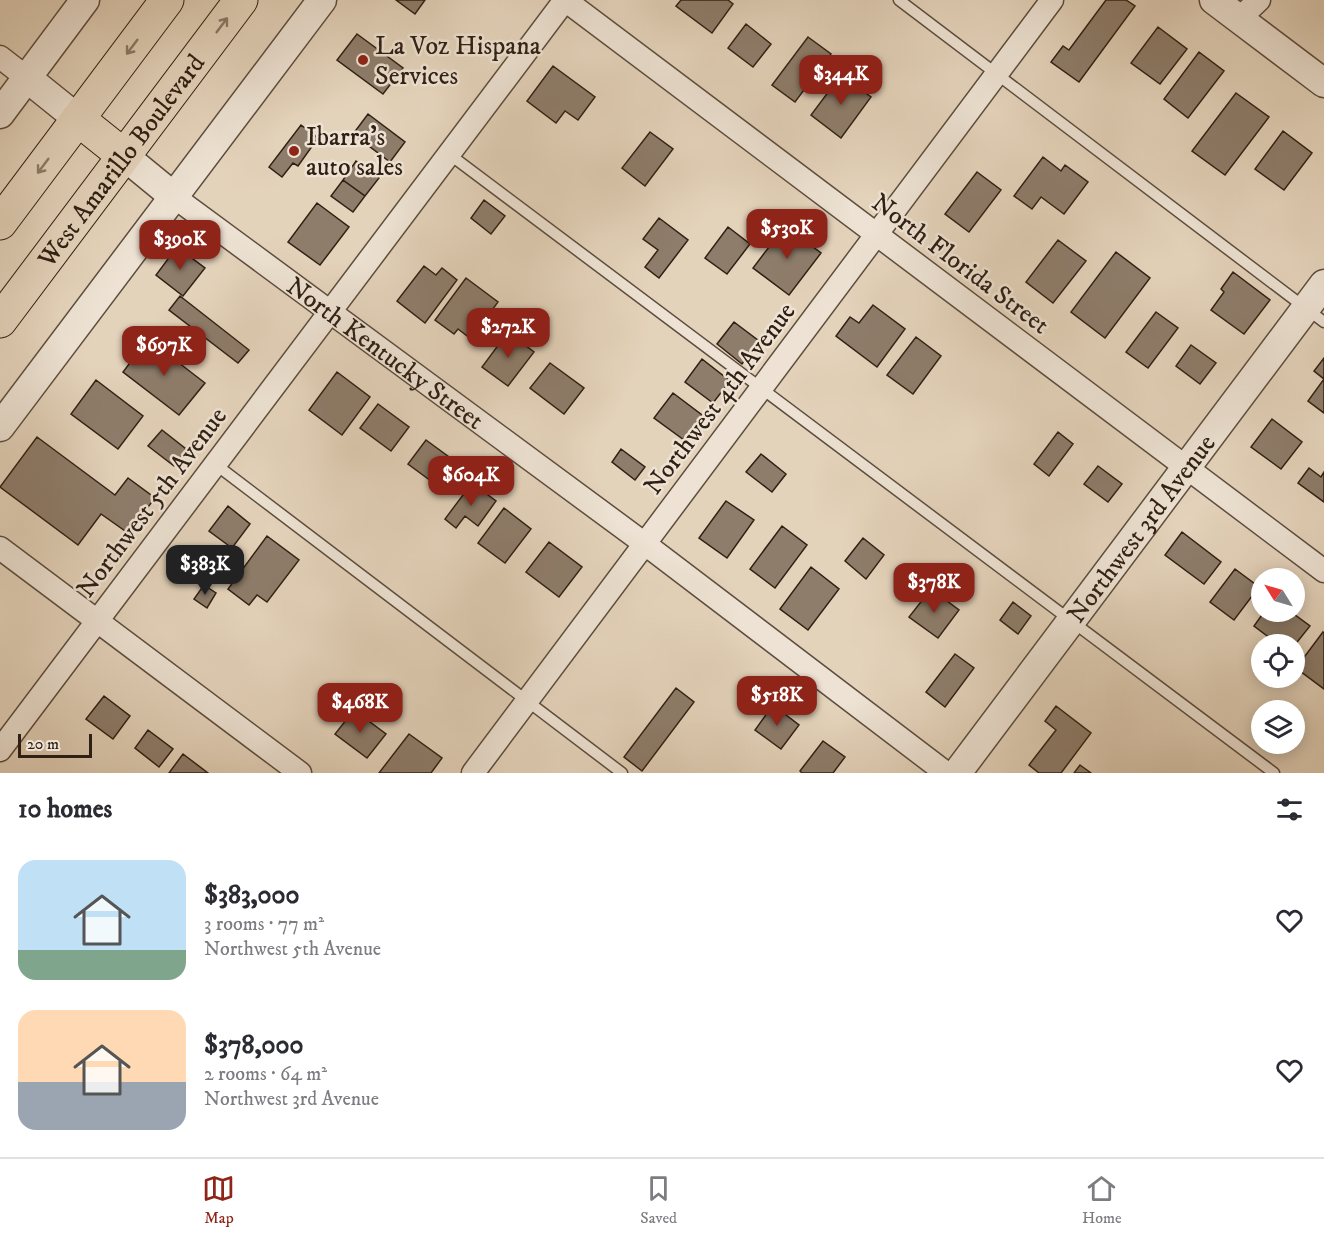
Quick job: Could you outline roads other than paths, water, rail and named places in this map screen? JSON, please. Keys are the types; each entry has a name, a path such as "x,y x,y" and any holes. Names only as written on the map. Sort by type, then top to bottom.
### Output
{"highway":[{"path":"0,223 168,0"},
{"name":"West Amarillo Boulevard","path":"0,321 241,0"},
{"name":"North Kentucky Street","path":"78,119 123,156"}],"street":[{"path":"0,114 85,0"},
{"path":"0,427 322,0"},
{"name":"Northwest 5th Avenue","path":"0,750 565,0"},
{"name":"North Florida Street","path":"565,0 1324,571"},
{"name":"Northwest 4th Avenue","path":"473,773 1052,0"},
{"path":"1214,0 1249,10 1324,83"},
{"name":"North Kentucky Street","path":"0,57 78,119"},
{"name":"North Kentucky Street","path":"123,156 173,196 645,544 946,773"},
{"name":"Northwest 3rd Avenue","path":"957,773 1187,468 1315,315 1324,284"},
{"path":"0,548 300,773"}],"lane":[{"path":"898,0 1315,315"},
{"path":"449,154 1274,773"},
{"path":"215,464 622,773"}],"place":[{"name":"La Voz Hispana Services","path":"363,60"},
{"name":"Ibarra’s auto sales","path":"294,151"}]}
